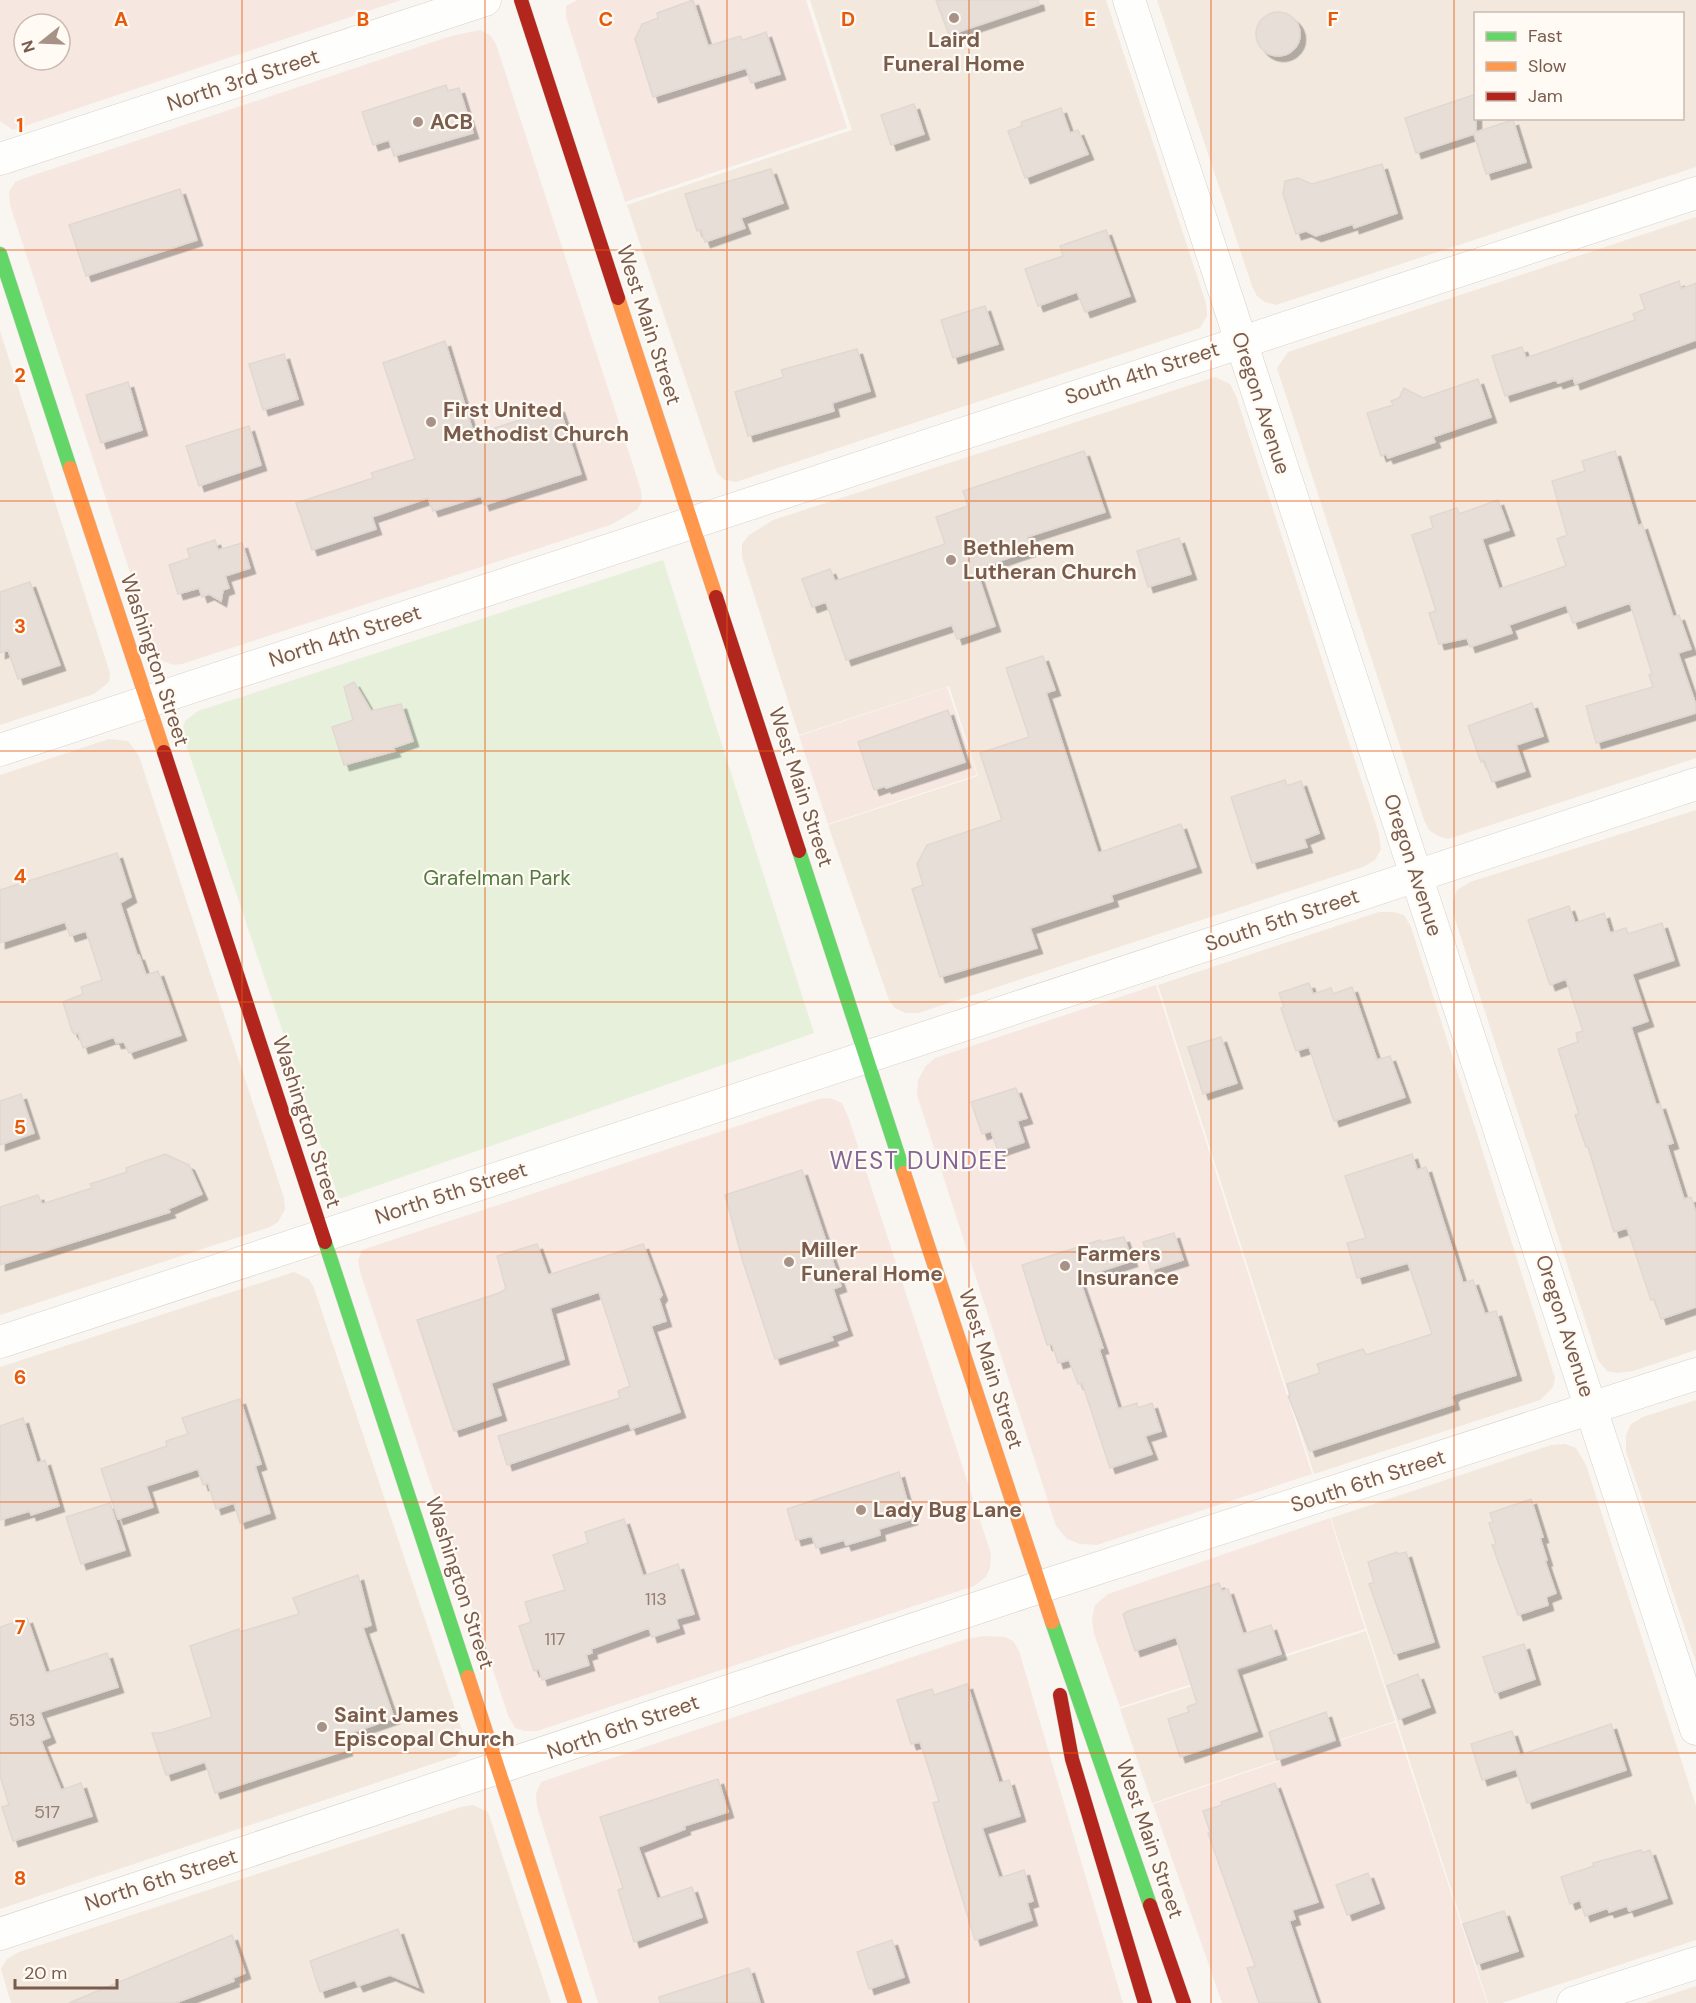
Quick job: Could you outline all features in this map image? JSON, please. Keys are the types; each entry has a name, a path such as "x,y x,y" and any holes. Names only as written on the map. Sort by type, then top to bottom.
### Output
{"main road":[{"name":"West Main Street","path":"521,0 1040,1587 1184,2003"},
{"name":"Washington Street","path":"0,254 321,1235 576,2003"},
{"name":"West Main Street","path":"1040,1587 1072,1759 1145,2003"}],"street":[{"name":"North 3rd Street","path":"0,159 485,0"},
{"name":"Oregon Avenue","path":"1129,0 1696,1729"},
{"name":"South 4th Street","path":"691,522 1696,193"},
{"name":"North 4th Street","path":"0,750 691,522"},
{"name":"South 5th Street","path":"867,1056 1696,784"},
{"name":"North 5th Street","path":"0,1342 867,1056"},
{"name":"South 6th Street","path":"1040,1587 1696,1374"},
{"name":"North 6th Street","path":"0,1934 1040,1587"},
{"path":"1573,2003 1696,1963"}],"shaded area":[{"path":"0,0 401,0 13,130 0,121"},
{"path":"577,0 806,0 847,128 625,202 566,17 566,6"},
{"path":"810,0 1106,0 1206,303 1207,316 1200,328 736,482 725,480 717,473 627,205 852,130"},
{"path":"1157,0 1696,0 1696,167 1276,305 1265,302 1257,296"},
{"path":"480,30 490,35 496,44 641,490 642,501 637,510 610,525 182,664 173,665 161,660 155,649 10,205 9,192 15,182 25,178 451,36"},
{"path":"1696,217 1696,758 1448,839 1438,836 1429,830 1424,820 1277,368 1288,352"},
{"path":"0,331 110,673 109,682 94,694 0,725"},
{"path":"1215,377 1230,384 1236,396 1379,834 1381,849 1375,860 1363,867 918,1013 906,1013 895,1008 889,1000 828,825 978,776 949,686 799,735 742,557 742,544 749,535 773,520"},
{"path":"947,687 977,775 828,824 799,736"},
{"path":"109,739 128,741 139,756 284,1198 285,1209 278,1222 270,1227 0,1315 0,775"},
{"path":"1696,810 1696,1350 1633,1371 1617,1373 1607,1371 1598,1360 1453,913 1453,900 1457,890 1470,882"},
{"path":"1379,912 1404,915 1411,927 1555,1378 1553,1387 1540,1400 1314,1474 1158,985"},
{"path":"1156,985 1312,1474 1097,1545 1080,1544 1067,1539 1056,1526 917,1095 918,1080 925,1067 935,1058"},
{"path":"830,1098 842,1103 849,1119 991,1554 990,1568 986,1577 974,1586 537,1731 515,1728 508,1715 361,1275 358,1261 362,1250 819,1099"},
{"path":"294,1272 309,1279 314,1288 465,1739 462,1748 456,1756 0,1909 0,1367"},
{"path":"1696,1400 1696,1662 1626,1451 1626,1435 1631,1424 1643,1417"},
{"path":"1565,1444 1576,1448 1586,1465 1696,1806 1696,1940 1502,2003 1488,2003 1331,1518 1551,1445"},
{"path":"1330,1518 1365,1629 1120,1707 1094,1634 1092,1618 1095,1605 1108,1594"},
{"path":"1366,1631 1395,1721 1152,1803 1120,1709"},
{"path":"984,1636 1005,1637 1013,1641 1019,1651 1123,2003 598,2003 537,1807 536,1794 541,1782 966,1639"},
{"path":"1395,1722 1487,2003 1222,2003 1153,1804"},
{"path":"473,1805 488,1812 551,2003 11,2003 1,1969 7,1959 19,1952"},
{"path":"1696,1986 1696,2003 1645,2003"}],"green space":[{"name":"Grafelman Park","path":"663,560 814,1033 339,1199 182,732 185,721 198,711"}],"building":[{"path":"693,0 708,46 740,36 743,40 766,32 780,74 751,83 746,68 653,97 635,39 642,24 658,18 657,13"},
{"name":"Laird Funeral Home","path":"936,0 1038,0 1039,5 949,35"},
{"path":"1278,12 1293,19 1300,34 1293,49 1278,56 1263,49 1256,34 1263,19"},
{"name":"ACB","path":"446,85 448,91 459,88 473,133 394,156 389,140 373,145 362,112"},
{"path":"1474,95 1476,132 1513,120 1526,162 1486,174 1474,134 1416,153 1405,118"},
{"path":"914,104 924,134 891,145 881,115"},
{"path":"1061,108 1070,133 1078,130 1088,154 1025,178 1008,131 1022,126 1021,122"},
{"path":"1382,164 1397,213 1354,228 1353,224 1316,236 1306,231 1296,234 1283,194 1285,181 1298,178 1312,184"},
{"path":"771,169 783,203 741,218 745,228 705,242 701,230 697,231 685,194"},
{"path":"180,189 197,240 86,276 69,225"},
{"path":"1106,230 1130,296 1085,312 1077,292 1038,306 1025,269 1063,256 1060,246"},
{"path":"1679,281 1681,289 1696,283 1696,340 1575,384 1573,378 1558,383 1556,380 1505,396 1492,356 1522,347 1526,358 1635,320 1633,314 1645,309 1640,295"},
{"path":"985,306 998,344 953,358 941,320"},
{"name":"First United Methodist Church","path":"445,341 474,435 559,407 581,474 484,505 481,496 433,511 428,498 372,517 376,529 312,550 296,503 373,478 371,473 415,459 383,363"},
{"path":"857,349 870,391 832,403 834,411 748,436 735,392 784,377 781,370"},
{"path":"284,354 298,399 263,410 249,364"},
{"path":"1478,379 1491,417 1433,437 1435,442 1388,458 1386,454 1381,456 1367,413 1393,405 1391,401 1399,398 1404,388 1423,398"},
{"path":"128,382 142,430 101,443 86,395"},
{"path":"249,426 261,465 199,486 186,446"},
{"name":"Bethlehem Lutheran Church","path":"1084,451 1105,512 1027,537 1032,550 976,569 995,626 957,639 952,625 846,660 826,602 812,607 802,579 830,569 835,581 945,544 936,517 968,506 963,491"},
{"path":"1615,451 1638,526 1642,524 1673,617 1679,615 1691,649 1678,653 1696,705 1696,713 1596,743 1586,706 1653,687 1649,675 1652,674 1630,603 1573,623 1566,605 1509,625 1512,633 1470,647 1467,638 1439,644 1429,613 1436,611 1412,535 1433,528 1430,517 1457,508 1459,514 1498,500 1509,530 1482,539 1499,589 1566,566 1557,539 1567,535 1552,481 1585,471 1582,461"},
{"path":"1179,538 1191,574 1148,587 1137,551"},
{"path":"215,540 218,550 242,543 250,568 225,576 229,588 223,590 221,601 209,594 202,597 199,588 178,594 169,565 190,558 187,549"},
{"path":"30,582 60,665 18,679 8,650 0,653 0,592"},
{"path":"1043,656 1055,690 1046,693 1098,853 1181,824 1196,867 1111,895 1113,901 1030,928 1037,948 940,977 912,889 923,885 917,864 927,845 1002,820 980,753 1029,737 1006,668"},
{"path":"354,682 371,711 401,704 413,741 393,748 395,751 344,765 332,727 353,720 344,687"},
{"path":"1532,703 1543,736 1516,745 1525,771 1492,782 1484,760 1481,762 1468,726"},
{"path":"948,710 965,762 874,790 858,742"},
{"path":"1285,780 1287,786 1301,781 1319,833 1304,839 1307,847 1252,863 1231,797"},
{"path":"117,853 131,897 120,903 137,955 139,955 146,975 158,971 181,1035 129,1053 124,1042 116,1043 114,1037 83,1048 78,1033 74,1034 72,1031 63,1002 83,994 81,987 102,980 86,931 70,936 65,922 0,943 0,890"},
{"path":"1569,906 1575,923 1604,913 1610,933 1626,928 1628,934 1662,923 1674,960 1632,974 1648,1021 1631,1027 1656,1105 1660,1104 1673,1143 1667,1145 1684,1199 1691,1197 1696,1213 1696,1307 1661,1319 1654,1299 1651,1300 1627,1228 1614,1232 1588,1147 1586,1147 1575,1115 1579,1114 1558,1049 1578,1042 1576,1033 1583,1031 1566,979 1550,985 1528,920"},
{"path":"1309,983 1313,994 1331,988 1333,994 1352,987 1377,1060 1390,1056 1405,1097 1334,1121 1309,1047 1296,1051 1281,1008 1284,1007 1279,993"},
{"path":"1221,1037 1237,1083 1203,1094 1188,1047"},
{"path":"1016,1088 1027,1118 1017,1121 1024,1142 998,1151 991,1131 982,1134 971,1102"},
{"path":"21,1094 34,1133 0,1145 0,1101"},
{"path":"165,1154 189,1165 202,1194 168,1209 170,1212 0,1265 0,1207 38,1195 42,1204 92,1188 90,1184 127,1172 126,1168"},
{"path":"1412,1154 1417,1170 1426,1167 1463,1283 1473,1280 1485,1314 1496,1311 1516,1375 1455,1394 1452,1397 1454,1404 1310,1451 1288,1396 1290,1395 1287,1384 1320,1373 1317,1364 1363,1349 1366,1355 1432,1334 1408,1263 1357,1278 1347,1243 1366,1238 1345,1176"},
{"name":"Miller Funeral Home","path":"802,1170 841,1286 833,1289 847,1330 831,1336 833,1340 775,1359 743,1262 725,1195"},
{"path":"1174,1233 1183,1260 1151,1270 1143,1242"},
{"path":"1124,1237 1132,1261 1079,1278 1103,1348 1099,1349 1118,1409 1137,1403 1138,1408 1152,1403 1161,1431 1145,1436 1152,1454 1110,1468 1082,1383 1078,1384 1069,1360 1058,1363 1052,1344 1047,1345 1022,1265 1100,1240 1101,1242"},
{"path":"537,1244 548,1275 643,1244 662,1295 659,1299 666,1321 651,1326 680,1412 631,1429 629,1423 507,1465 498,1436 620,1398 618,1391 630,1386 599,1292 550,1308 564,1359 491,1383 501,1415 454,1431 417,1320 506,1289 497,1256"},
{"path":"240,1399 261,1464 255,1466 270,1513 240,1523 234,1503 216,1509 208,1483 203,1485 198,1469 146,1486 153,1507 118,1519 101,1469 167,1446 166,1441 188,1434 182,1418"},
{"path":"23,1418 37,1463 45,1460 59,1506 31,1515 30,1511 0,1520 0,1426"},
{"name":"Lady Bug Lane","path":"899,1472 912,1519 879,1529 880,1535 846,1545 844,1540 816,1548 812,1536 796,1540 787,1509"},
{"path":"1531,1499 1543,1537 1540,1538 1547,1560 1545,1561 1556,1593 1546,1597 1548,1605 1518,1615 1492,1545 1496,1544 1489,1523 1493,1522 1490,1513"},
{"path":"110,1503 125,1550 81,1564 66,1517"},
{"path":"624,1519 643,1576 678,1564 694,1614 676,1619 679,1628 652,1637 649,1628 591,1649 592,1653 586,1655 589,1665 542,1680 539,1669 534,1671 519,1626 531,1622 525,1602 565,1590 553,1555 588,1543 585,1532"},
{"path":"1397,1552 1399,1554 1406,1552 1434,1642 1394,1654 1369,1584 1374,1582 1368,1562"},
{"path":"358,1575 371,1625 363,1628 394,1718 342,1736 347,1750 215,1793 205,1762 166,1775 152,1733 161,1733 212,1717 190,1646 239,1629 240,1632 299,1614 293,1598"},
{"path":"1219,1583 1222,1591 1228,1589 1243,1634 1271,1625 1281,1654 1236,1669 1257,1731 1180,1757 1168,1719 1189,1712 1187,1707 1197,1703 1176,1637 1135,1651 1123,1614"},
{"path":"27,1618 46,1673 107,1653 118,1687 40,1712 50,1737 41,1741 61,1790 81,1783 92,1816 13,1841 2,1807 9,1805 0,1776 0,1627"},
{"path":"1524,1644 1535,1679 1495,1693 1483,1657"},
{"path":"1418,1674 1430,1707 1399,1719 1387,1686"},
{"path":"967,1684 999,1783 1009,1780 1020,1816 982,1828 999,1878 1024,1870 1033,1901 1027,1903 1032,1920 975,1940 933,1803 939,1801 920,1742 911,1744 897,1700 932,1689 934,1695"},
{"path":"1326,1712 1335,1740 1277,1760 1269,1732"},
{"path":"1611,1724 1626,1770 1527,1803 1516,1769 1482,1780 1471,1744 1512,1731 1520,1755"},
{"path":"718,1779 728,1812 684,1826 685,1829 638,1847 657,1899 692,1887 702,1917 634,1942 618,1890 623,1888 600,1817"},
{"path":"1275,1783 1318,1902 1292,1910 1295,1919 1289,1921 1317,2003 1259,2003 1247,1968 1255,1966 1208,1833 1210,1832 1203,1811 1222,1805 1221,1802"},
{"path":"1641,1850 1642,1853 1650,1850 1667,1898 1629,1911 1627,1906 1609,1912 1608,1908 1585,1916 1580,1900 1570,1904 1561,1877 1594,1866 1593,1863"},
{"path":"1368,1873 1379,1903 1347,1915 1336,1885"},
{"path":"1504,1911 1518,1951 1477,1964 1463,1924"},
{"path":"398,1929 418,1987 390,1975 358,1986 355,1980 320,1992 310,1961"},
{"path":"232,1935 245,1973 233,1978 234,1981 175,2003 69,2003"},
{"path":"892,1940 904,1977 869,1989 857,1952"},
{"path":"749,1968 760,2003 660,2003 659,1997"}],"traffic: fast":[{"path":"0,254 70,468"},
{"path":"799,851 904,1173"},
{"path":"325,1242 468,1677"},
{"path":"1052,1622 1150,1905"}],"traffic: slow":[{"path":"618,298 716,597"},
{"path":"70,468 164,752"},
{"path":"904,1173 1052,1622"},
{"path":"468,1677 575,2003"}],"traffic: jam":[{"path":"521,0 618,298"},
{"path":"716,597 799,851"},
{"path":"164,752 325,1242"},
{"path":"1060,1695 1072,1759 1145,2003"},
{"path":"1150,1905 1184,2003"}],"place":[{"name":"Laird Funeral Home","path":"954,18"},
{"name":"ACB","path":"418,122"},
{"name":"First United Methodist Church","path":"431,422"},
{"name":"Bethlehem Lutheran Church","path":"951,560"},
{"name":"Miller Funeral Home","path":"789,1262"},
{"name":"Farmers Insurance","path":"1065,1266"},
{"name":"Lady Bug Lane","path":"861,1510"},
{"name":"Saint James Episcopal Church","path":"322,1727"}],"district":[{"name":"WEST DUNDEE","path":"919,1161"}]}
